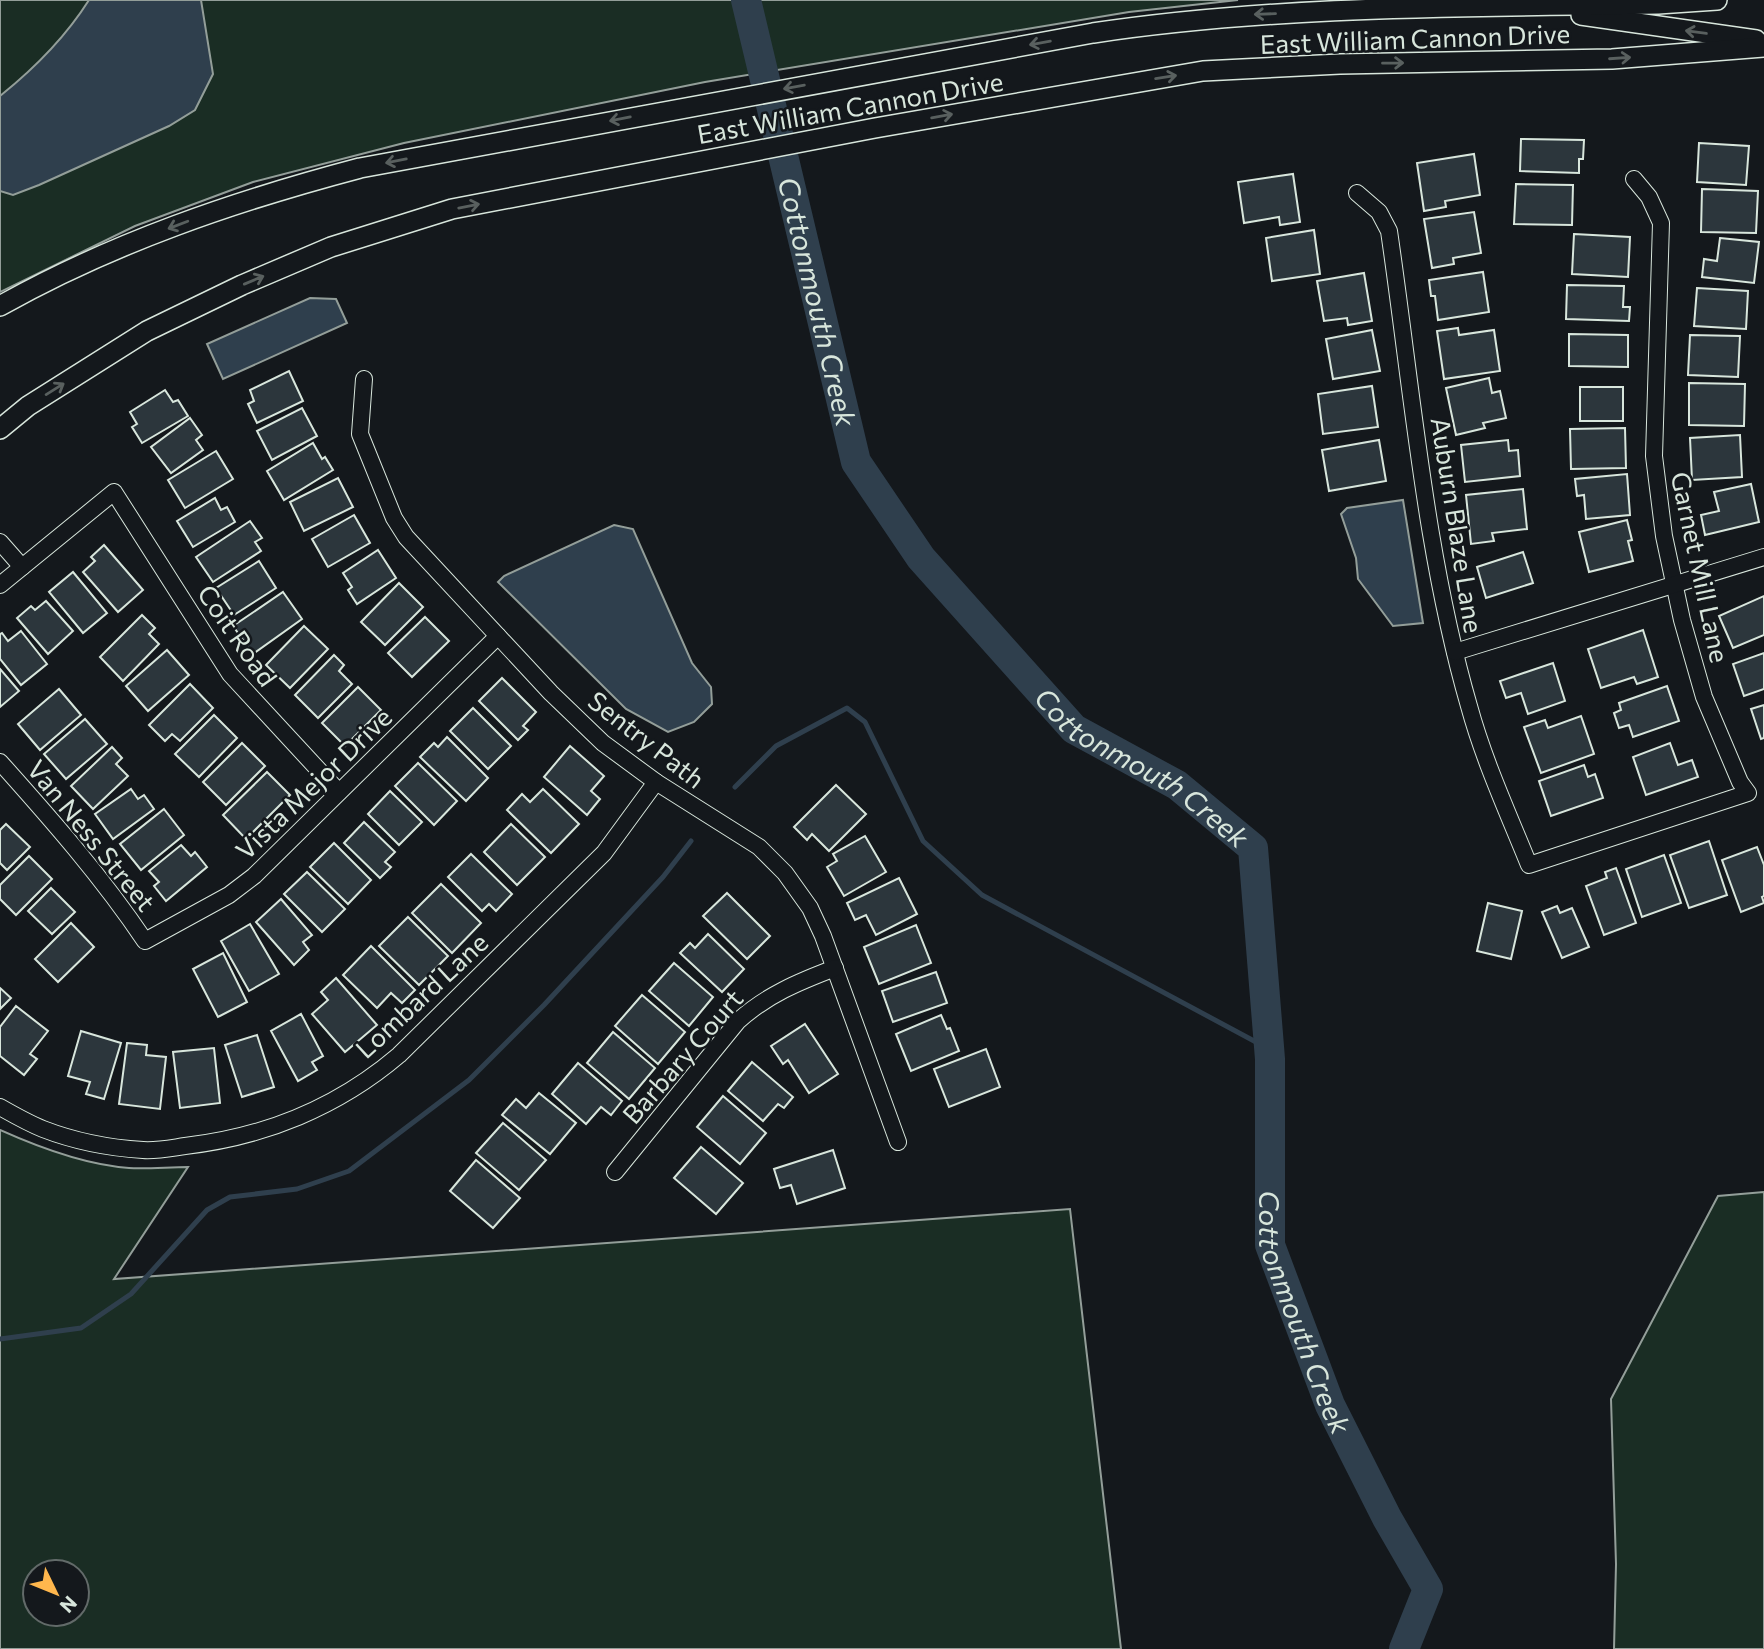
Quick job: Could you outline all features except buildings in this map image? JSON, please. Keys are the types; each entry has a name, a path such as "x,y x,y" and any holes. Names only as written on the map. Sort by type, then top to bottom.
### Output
{"street":[{"name":"East William Cannon Drive","path":"0,306 118,249 227,206 384,163 1093,33 1168,22 1246,15 1658,4 1717,0"},
{"name":"East William Cannon Drive","path":"1480,7 1577,14 1764,41"},
{"name":"East William Cannon Drive","path":"0,429 28,406 147,331 242,285 331,247 452,209 875,128 1203,71 1340,64 1612,59 1764,47"},
{"name":"Garnet Mill Lane","path":"1529,865 1748,793 1740,782 1704,697 1682,620 1664,536 1654,456 1661,223 1649,197 1634,179"},
{"name":"Auburn Blaze Lane","path":"1357,193 1379,212 1389,231 1435,562 1469,707 1529,865"},
{"name":"Sentry Path","path":"363,379 360,434 394,518 406,537 590,731 656,782 759,847 785,873 810,908 835,968 898,1142"},
{"name":"Coit Road","path":"22,567 114,492 230,674 339,792"},
{"path":"0,542 22,567 0,585"},
{"path":"1455,652 1764,558"},
{"name":"Vista Mejor Drive","path":"145,941 229,895 254,876 498,636"},
{"name":"Van Ness Street","path":"0,762 59,828 145,941"},
{"name":"Lombard Lane","path":"0,1107 43,1129 92,1143 154,1150 213,1143 287,1123 330,1104 372,1078 399,1055 604,853 656,782"},
{"name":"Barbary Court","path":"615,1172 738,1021 756,1005 787,986 835,968"}],"green space":[{"path":"0,0 1238,0 1129,12 705,82 404,143 253,182 135,226 0,292"},
{"path":"0,1130 47,1149 96,1163 129,1168 188,1167 114,1279 1070,1209 1121,1649 0,1649"},
{"path":"1764,1192 1764,1649 1614,1649 1616,1564 1611,1399 1718,1196"}],"water":[{"path":"89,0 201,0 213,74 195,110 169,126 13,195 0,191 0,96 49,52"},
{"path":"310,298 336,299 347,323 223,379 207,344"},
{"path":"1403,500 1423,623 1393,626 1358,579 1356,558 1341,514 1347,508"},
{"path":"614,525 633,529 692,663 711,687 712,704 694,722 668,732 626,709 498,582 504,576"}],"waterway":[{"name":"Cottonmouth Creek","path":"746,0 856,462 921,558 1074,729 1177,785 1253,848 1270,1059 1270,1245 1330,1405 1387,1518 1428,1589 1404,1649"},
{"path":"735,787 776,746 847,708 865,722 923,841 982,895 1269,1049"},
{"path":"0,1339 81,1328 131,1294 207,1210 230,1197 297,1189 349,1171 469,1080 544,1005 663,877 691,841"}]}
